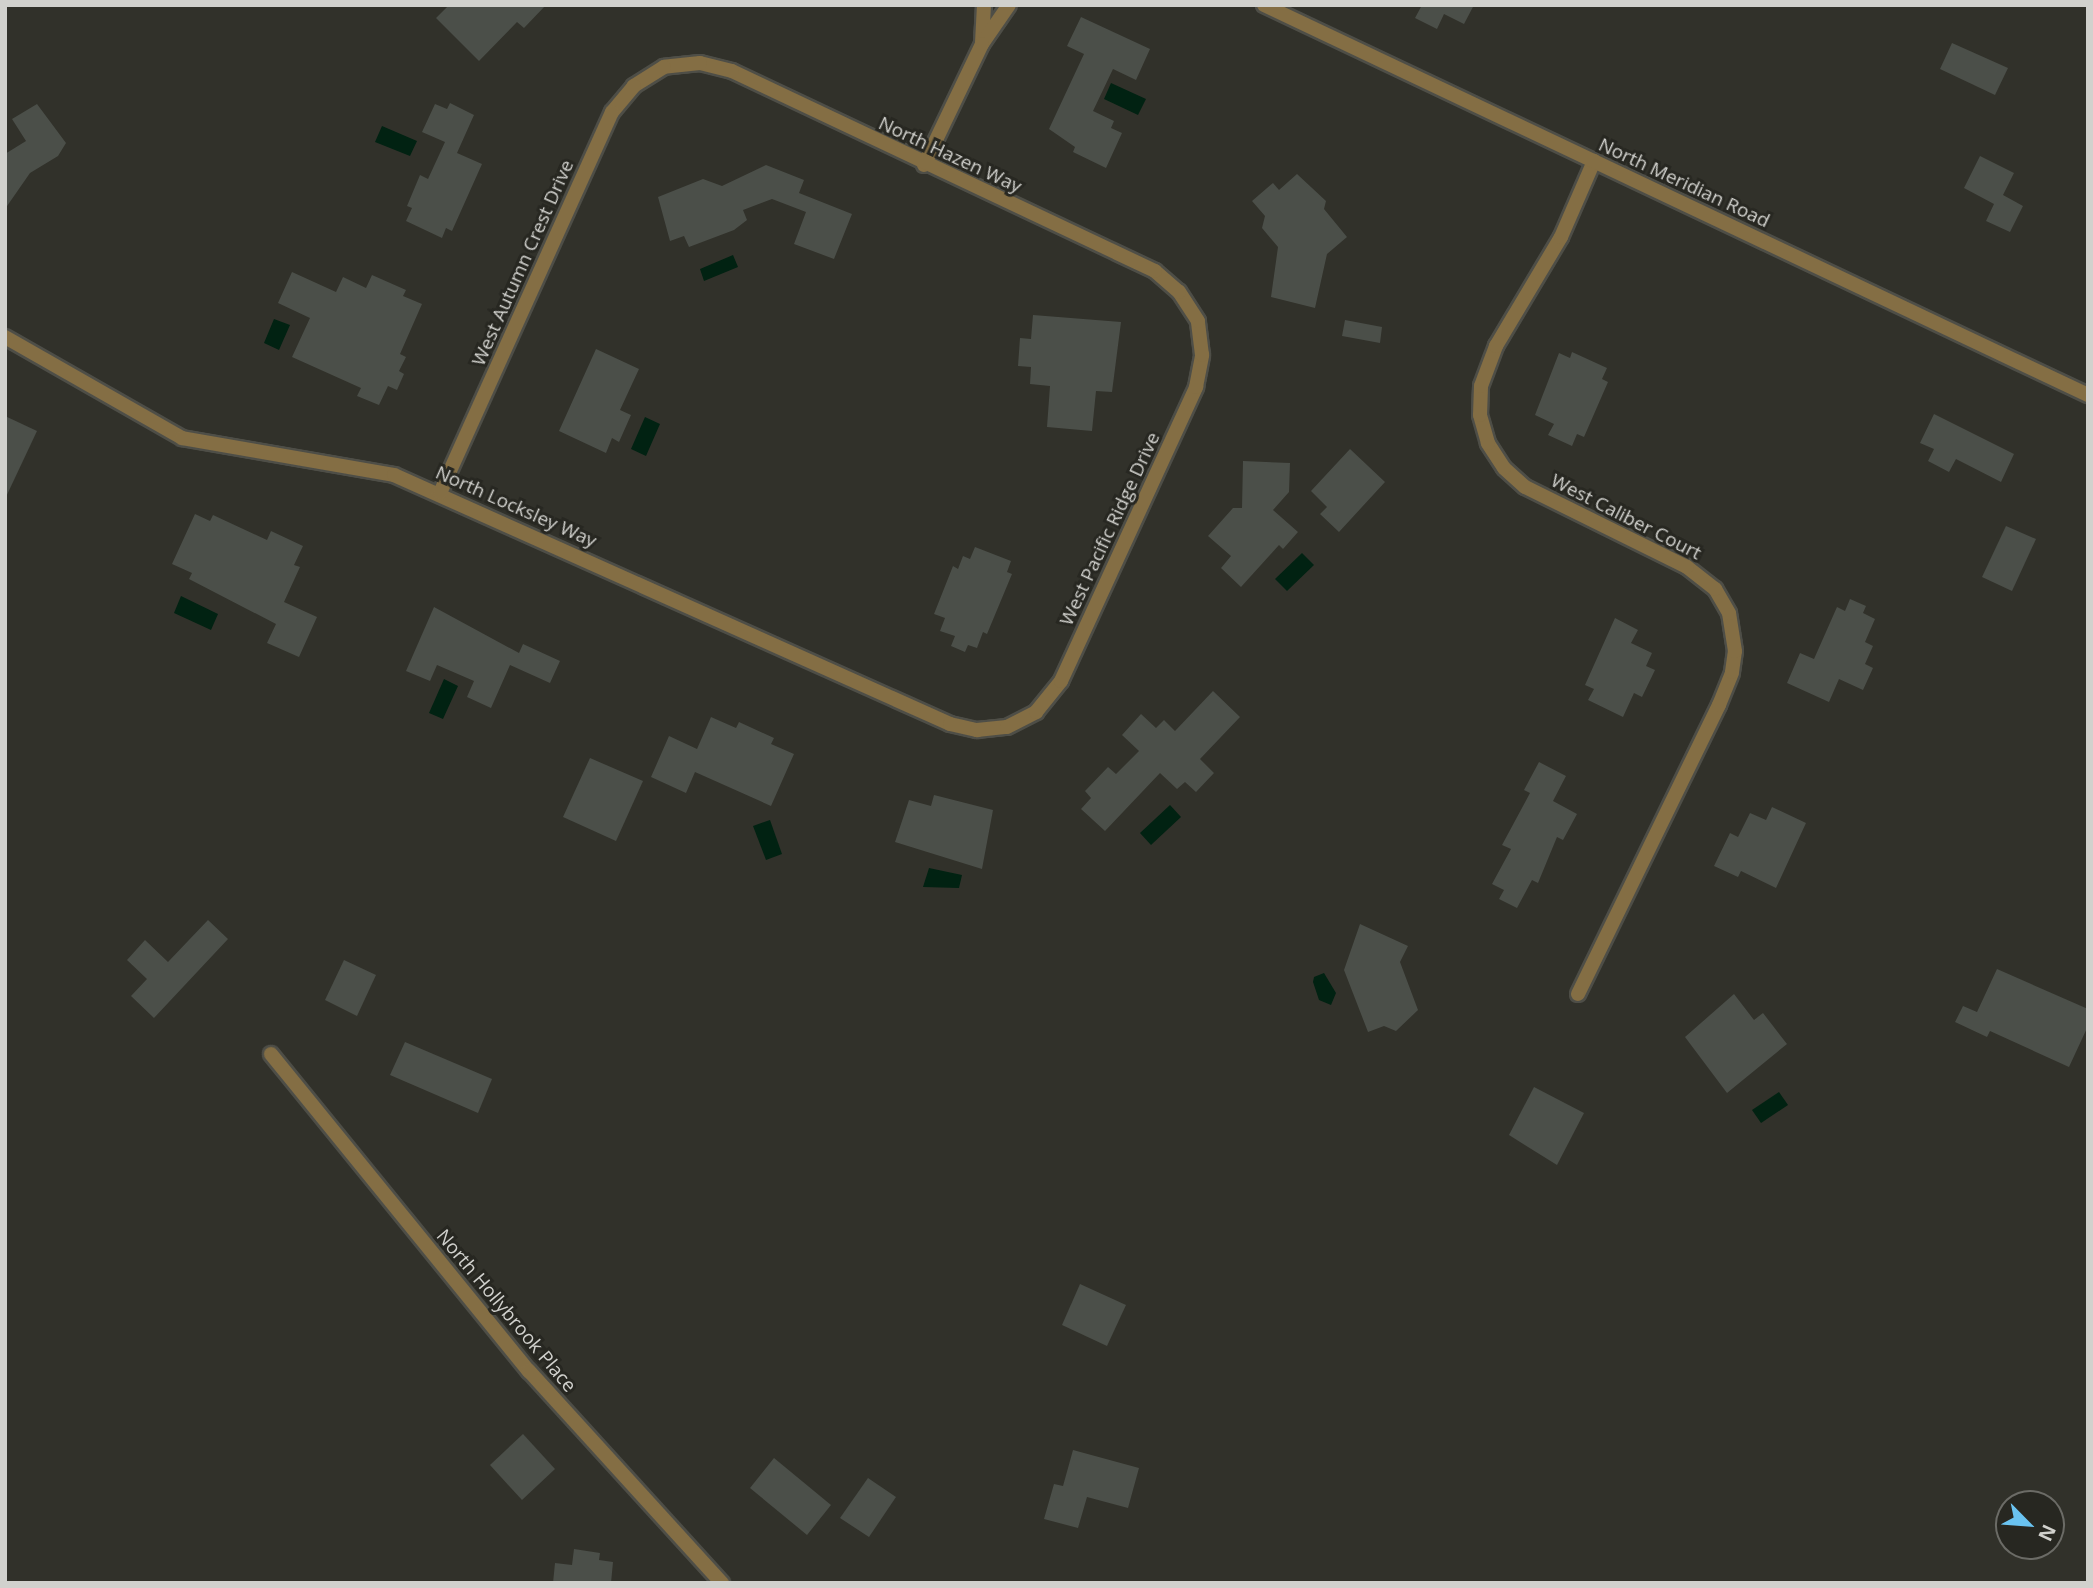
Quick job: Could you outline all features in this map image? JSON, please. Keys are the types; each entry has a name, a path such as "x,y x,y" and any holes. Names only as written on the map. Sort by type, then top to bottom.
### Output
{"street":[{"path":"982,44 984,5"},
{"path":"924,165 982,44 1009,5"},
{"name":"North Meridian Road","path":"1264,5 2088,395"},
{"name":"North Hazen Way","path":"664,67 700,63 732,71 924,165 1155,271 1179,292 1198,321"},
{"name":"West Autumn Crest Drive","path":"440,493 612,112 634,86 664,67"},
{"name":"West Caliber Court","path":"1578,994 1719,705 1735,650 1729,613 1715,589 1687,567 1525,487 1504,468 1488,443 1480,415 1481,386 1496,346 1561,237 1594,161"},
{"name":"West Pacific Ridge Drive","path":"1007,727 1036,712 1061,681 1196,387 1202,355 1198,321"},
{"name":"North Locksley Way","path":"5,337 198,444 394,475 440,493 950,724 977,730 1007,727"},
{"name":"North Hollybrook Place","path":"271,1054 520,1360 722,1583"}],"shaded area":[{"path":"1111,83 1146,99 1138,115 1104,99"},
{"path":"382,126 417,141 410,156 375,142"},
{"path":"733,255 738,267 704,281 700,269"},
{"path":"274,319 290,325 279,350 264,343"},
{"path":"645,417 660,424 646,456 631,449"},
{"path":"1302,553 1314,565 1287,591 1275,579"},
{"path":"181,596 218,614 211,630 174,613"},
{"path":"444,679 458,686 443,719 429,713"},
{"path":"1170,805 1181,817 1151,845 1140,833"},
{"path":"770,820 782,854 766,860 753,826"},
{"path":"929,868 962,875 959,888 923,887"},
{"path":"1324,973 1336,993 1331,1005 1319,1000 1313,982 1314,977"},
{"path":"1779,1092 1788,1105 1761,1123 1752,1110"}],"building":[{"path":"449,5 546,5 524,28 517,22 479,61 436,18"},
{"path":"1422,5 1474,5 1464,24 1444,14 1437,29 1415,18"},
{"path":"1081,17 1150,49 1136,80 1113,69 1093,111 1114,121 1111,128 1122,133 1106,168 1073,152 1075,147 1049,129 1084,54 1067,46"},
{"path":"1952,43 2008,68 1995,95 1940,69"},
{"path":"450,103 474,115 457,153 482,164 452,231 446,228 442,238 406,221 412,208 407,206 420,175 428,179 445,142 422,132 435,104 447,109"},
{"path":"37,104 66,143 58,156 30,173 5,209 5,154 26,141 12,119"},
{"path":"1980,156 2014,173 2003,195 2023,206 2010,232 1986,221 1994,204 1964,188"},
{"path":"766,165 804,180 799,193 852,214 834,259 794,244 806,212 772,199 743,210 747,220 734,230 689,247 684,236 670,241 658,197 703,179 722,186"},
{"path":"1297,174 1326,201 1324,209 1347,237 1327,254 1315,308 1271,297 1278,247 1262,228 1265,216 1252,201 1273,183 1279,190"},
{"path":"292,272 336,292 343,277 366,288 372,275 406,290 403,296 422,304 400,354 406,357 399,371 404,374 397,390 388,386 379,405 357,396 361,388 292,357 310,318 278,303"},
{"path":"1033,315 1121,322 1112,392 1096,391 1092,431 1047,427 1050,386 1030,384 1031,367 1018,366 1020,338 1031,339"},
{"path":"1345,320 1382,327 1380,343 1342,336"},
{"path":"596,349 639,369 620,410 631,415 619,442 612,438 606,453 559,431"},
{"path":"1572,352 1607,368 1602,379 1608,382 1584,437 1577,434 1572,446 1548,435 1554,424 1535,415 1559,353 1570,358"},
{"path":"1934,414 2014,454 2001,482 1956,459 1949,472 1928,461 1934,449 1920,443"},
{"path":"5,416 37,431 5,499"},
{"path":"1350,449 1385,482 1339,532 1320,514 1327,507 1311,491"},
{"path":"1243,461 1290,463 1289,492 1273,510 1298,532 1283,549 1279,545 1241,587 1221,568 1231,556 1208,536 1233,508 1242,508"},
{"path":"195,514 210,521 213,515 267,540 271,531 303,546 294,565 300,567 284,602 317,617 299,657 267,643 276,624 189,579 192,573 172,564"},
{"path":"2006,526 2036,539 2012,591 1982,577"},
{"path":"975,547 1011,561 1007,572 1012,574 987,634 983,632 977,648 968,645 965,652 951,646 955,636 940,631 945,618 934,614 953,566 958,569 963,556 970,559"},
{"path":"1850,599 1866,606 1863,613 1875,619 1865,642 1873,646 1865,664 1873,668 1863,690 1839,679 1829,702 1787,683 1800,653 1814,659 1837,607 1845,611"},
{"path":"434,607 519,653 523,644 560,661 550,683 510,665 491,708 467,697 474,681 437,665 430,681 406,671"},
{"path":"1615,618 1638,630 1631,643 1652,653 1646,666 1655,670 1642,697 1634,693 1623,717 1588,700 1594,689 1585,685"},
{"path":"1213,691 1240,717 1200,759 1214,773 1196,792 1185,782 1177,789 1160,773 1105,831 1081,809 1091,798 1085,791 1108,767 1116,774 1139,751 1122,735 1141,714 1156,728 1164,720 1175,731"},
{"path":"711,717 736,728 739,722 774,738 771,744 794,754 771,806 695,772 686,793 651,777 669,736 697,749"},
{"path":"590,758 643,781 616,841 563,817"},
{"path":"1539,762 1566,776 1553,801 1577,814 1563,840 1557,837 1538,883 1532,880 1517,908 1499,899 1504,890 1492,884 1511,849 1502,845 1530,793 1524,790"},
{"path":"934,795 993,810 982,869 895,842 909,800 931,806"},
{"path":"1772,807 1806,823 1776,888 1741,871 1738,877 1714,866 1730,833 1738,837 1750,813 1766,820"},
{"path":"208,920 228,939 154,1018 131,996 147,979 127,960 145,940 168,962"},
{"path":"1360,924 1408,946 1400,962 1418,1010 1396,1031 1384,1026 1368,1032 1344,970"},
{"path":"344,960 376,975 357,1016 325,1000"},
{"path":"1997,969 2088,1009 2088,1026 2069,1067 1990,1031 1987,1037 1955,1022 1963,1006 1977,1012"},
{"path":"1734,994 1754,1020 1763,1013 1787,1044 1727,1093 1685,1037"},
{"path":"405,1042 492,1079 478,1113 390,1075"},
{"path":"1534,1087 1584,1113 1557,1165 1509,1135"},
{"path":"1080,1284 1126,1305 1107,1346 1062,1325"},
{"path":"523,1434 555,1469 522,1500 490,1465"},
{"path":"1073,1450 1139,1468 1128,1508 1087,1497 1078,1528 1044,1519 1054,1484 1063,1486"},
{"path":"774,1458 831,1505 807,1535 750,1488"},
{"path":"868,1478 896,1497 869,1537 840,1518"},
{"path":"574,1549 600,1553 599,1560 613,1562 611,1583 553,1583 555,1563 572,1565"}]}
